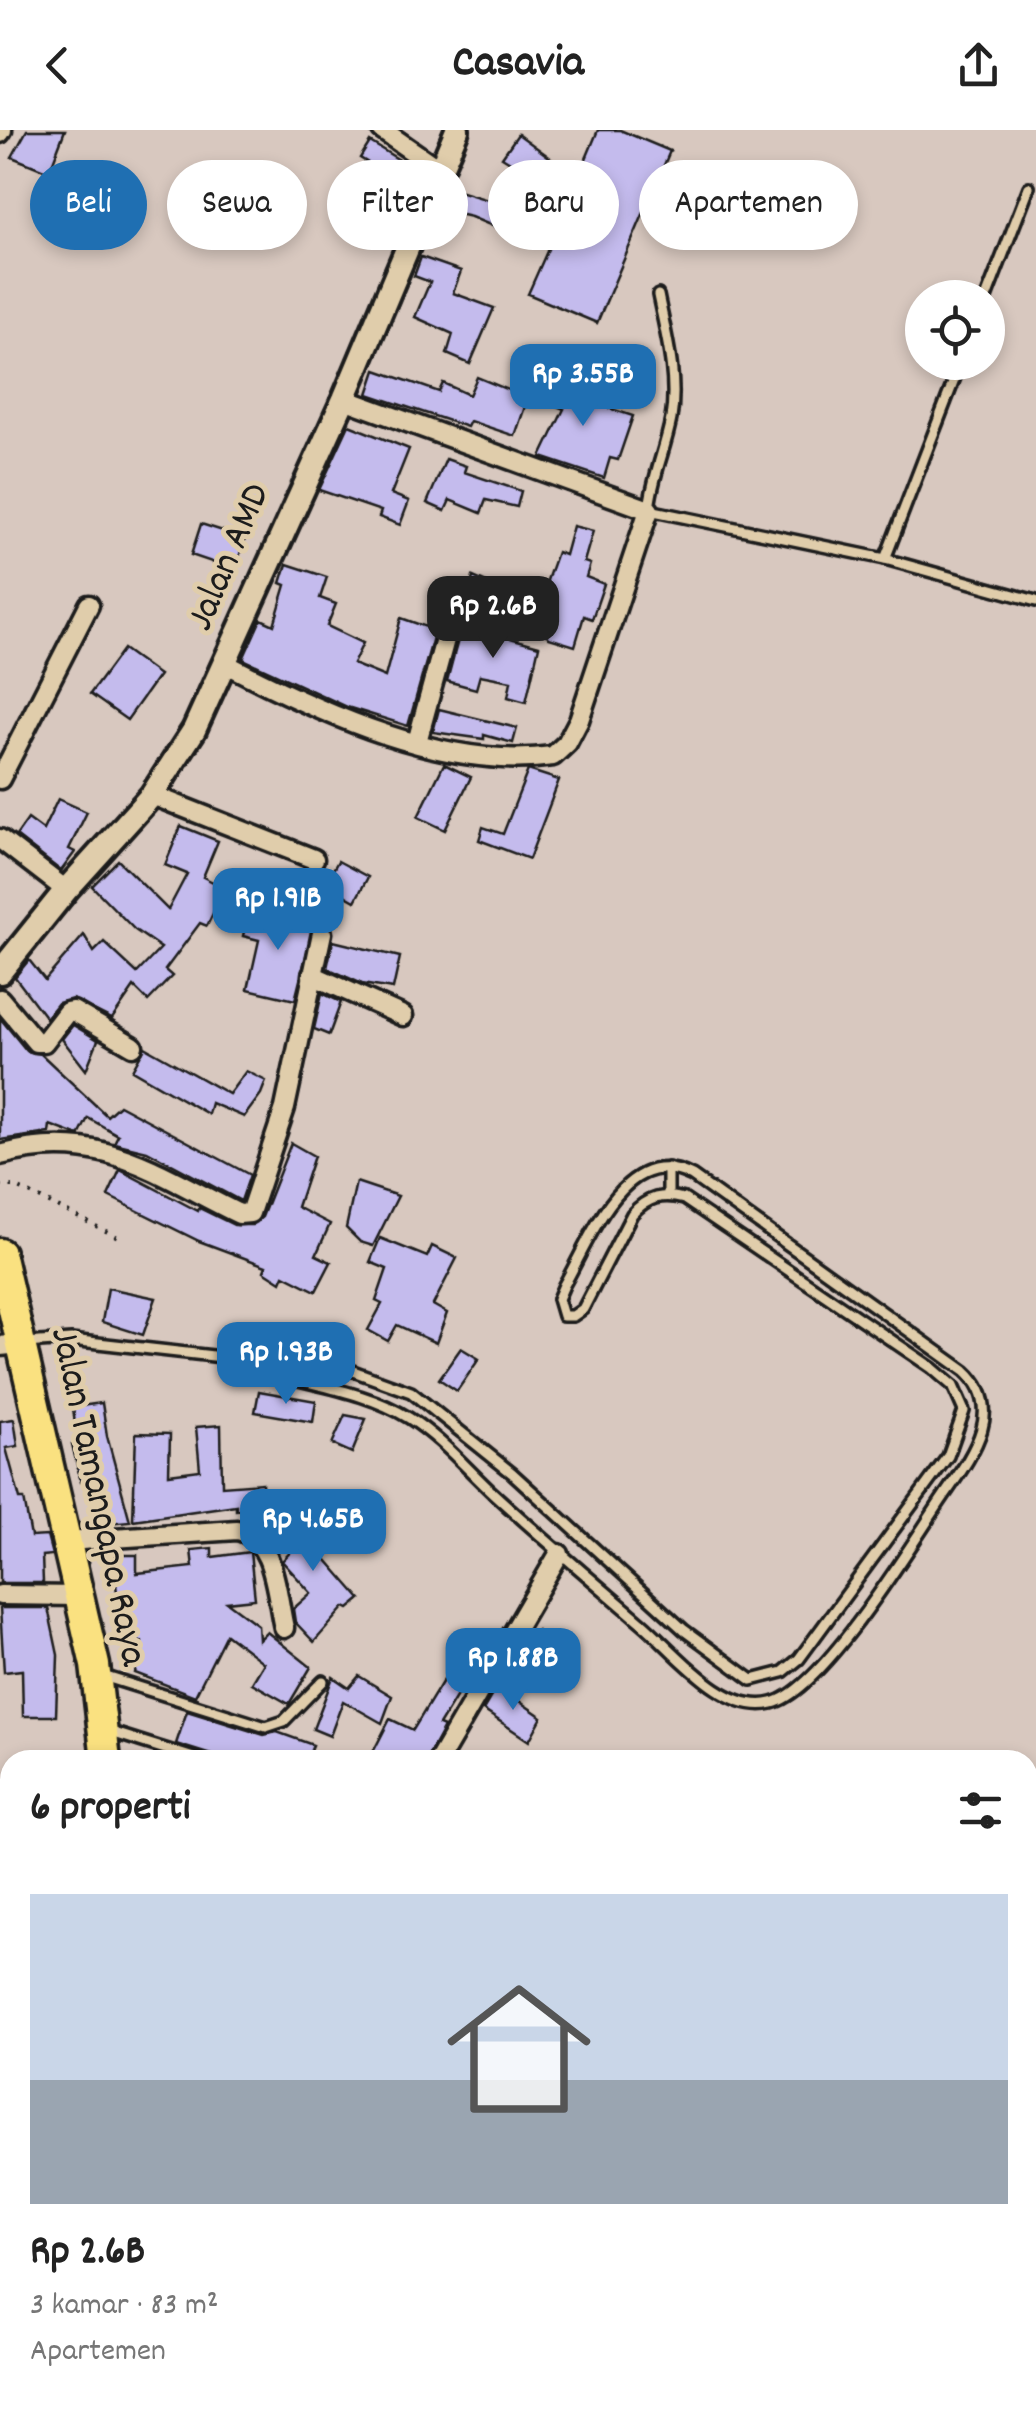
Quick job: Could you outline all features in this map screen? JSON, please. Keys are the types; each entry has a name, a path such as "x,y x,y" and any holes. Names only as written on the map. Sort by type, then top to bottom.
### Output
{"main road":[{"name":"Jalan Tamangapa Raya","path":"0,1252 10,1345 66,1541 96,1674 105,1750"}],"street":[{"path":"382,130 423,160"},
{"name":"Jalan AMD","path":"445,160 457,130"},
{"name":"Jalan AMD","path":"0,972 66,890 152,795 194,730 407,250"},
{"path":"226,664 292,698 417,742 497,758 553,756 568,742 579,720 649,510 344,399"},
{"path":"417,742 456,599"},
{"path":"0,779 89,605"},
{"path":"152,795 314,859"},
{"path":"0,839 66,890"},
{"path":"0,1155 44,1148 110,1150 239,1214 250,1213 285,1108 322,933"},
{"path":"312,975 403,1016"},
{"path":"0,999 36,1042 44,1042 67,1012 73,1011 134,1046"},
{"path":"66,1541 238,1530 253,1534 266,1549 284,1628"},
{"path":"445,1750 559,1554"},
{"path":"0,1595 78,1596"}],"lane":[{"path":"993,280 1029,187"},
{"path":"658,294 674,390 667,436 652,478 649,510 884,559 1036,599"},
{"path":"884,559 954,380"},
{"path":"668,1168 668,1194"},
{"path":"10,1345 71,1340 231,1358 282,1376 346,1390 408,1418 432,1434 559,1554 725,1694 743,1702 767,1705 786,1700 810,1680 860,1617 964,1466 981,1434 985,1401 976,1381 965,1370 692,1176 668,1168 640,1174 616,1196 564,1285 558,1300 563,1316 573,1316 583,1309 639,1205 668,1194 684,1199 846,1306 932,1368 961,1399 963,1420 948,1456 800,1659 768,1678 752,1680 734,1671 579,1539 446,1416 411,1392 353,1371 297,1358 256,1354 231,1358"},
{"path":"961,1399 985,1401"},
{"path":"96,1674 266,1727 284,1721 323,1681"},
{"path":"767,1705 768,1678"},
{"path":"102,1730 167,1750"}],"path":[{"path":"0,1186 15,1186 120,1238"}],"building":[{"path":"27,130 65,130 54,160 30,160 30,164 12,157"},
{"path":"598,130 620,130 670,151 666,160 639,160 639,224 597,323 528,294 548,250 619,250 619,160 586,160"},
{"path":"518,134 553,160 502,157"},
{"path":"370,142 399,160 363,160 360,158"},
{"path":"468,194 488,200 488,224 468,216"},
{"path":"421,257 461,271 453,293 494,308 470,364 447,354 453,334 415,317 430,282 414,276"},
{"path":"376,370 439,392 443,383 469,395 477,377 528,398 515,436 470,421 467,427 368,394"},
{"path":"548,372 585,387 581,399 633,416 618,460 610,458 604,478 541,457 564,409 538,398"},
{"path":"349,425 409,449 391,494 409,501 400,525 379,517 381,511 319,490"},
{"path":"446,459 466,466 464,472 521,491 517,507 486,500 481,513 450,500 445,511 427,503"},
{"path":"201,524 245,538 235,570 191,555"},
{"path":"573,526 593,531 584,562 590,564 586,577 604,584 592,619 584,616 575,646 549,638 545,632 553,605 540,600 557,552 565,555"},
{"path":"287,564 327,577 320,598 336,604 327,626 363,643 353,664 385,677 401,618 435,630 408,726 347,707 243,659 261,619 274,625 286,585 281,583"},
{"path":"473,577 502,590 494,610 468,599"},
{"path":"462,625 539,646 526,702 508,697 511,681 480,675 476,689 447,681"},
{"path":"123,649 159,675 127,720 90,694"},
{"path":"439,709 517,728 513,743 484,735 484,739 433,732"},
{"path":"444,764 471,777 445,830 418,817"},
{"path":"528,770 559,780 529,859 479,840 483,827 503,834"},
{"path":"58,799 87,812 69,849 75,852 61,871 16,836 28,819 43,830"},
{"path":"181,826 218,841 203,877 225,888 207,926 200,923 165,970 172,976 148,1001 134,987 112,1019 72,999 58,1003 46,1018 15,977 29,960 45,980 84,935 94,952 104,942 137,973 161,948 135,930 92,886 118,860 168,910 187,874 165,865"},
{"path":"338,861 368,877 355,901 325,884"},
{"path":"249,909 314,924 295,1000 248,989 259,940 243,936"},
{"path":"333,941 400,957 393,989 362,984 327,968"},
{"path":"322,993 341,1002 329,1035 314,1029"},
{"path":"0,1018 27,1051 41,1054 107,1116 119,1105 250,1175 241,1201 147,1151 114,1143 118,1135 88,1118 79,1136 50,1125 49,1133 0,1140"},
{"path":"73,1025 98,1040 86,1070 62,1039"},
{"path":"145,1047 229,1094 246,1071 266,1081 244,1117 211,1103 208,1114 132,1070"},
{"path":"291,1143 314,1156 297,1207 330,1224 316,1255 331,1262 316,1291 284,1275 281,1282 264,1271 266,1266 199,1241 108,1196 120,1170 198,1211 199,1208 234,1225 252,1225 262,1217"},
{"path":"356,1182 398,1196 373,1246 360,1242 346,1228"},
{"path":"380,1238 427,1257 432,1246 457,1258 433,1305 447,1313 436,1343 397,1325 388,1341 368,1330 382,1304 376,1301 387,1269 370,1262"},
{"path":"108,1288 156,1298 143,1335 102,1322"},
{"path":"461,1348 479,1359 457,1391 439,1379"},
{"path":"259,1391 316,1401 313,1422 255,1412"},
{"path":"102,1403 130,1521 97,1524 93,1479 81,1482 72,1444 77,1443 73,1407"},
{"path":"345,1415 366,1419 352,1453 332,1444"},
{"path":"14,1419 18,1446 6,1448 20,1499 24,1499 31,1537 47,1536 52,1555 42,1556 43,1583 0,1583 0,1421"},
{"path":"221,1425 222,1486 262,1483 264,1508 236,1510 236,1505 133,1520 136,1433 170,1434 169,1474 200,1470 196,1427"},
{"path":"283,1499 307,1517 304,1521 328,1544 320,1552 361,1599 349,1609 345,1607 314,1642 295,1622 293,1609 311,1593 282,1561 299,1543 268,1522"},
{"path":"212,1548 212,1557 250,1552 255,1599 227,1602 258,1625 259,1640 267,1632 311,1667 289,1704 252,1683 264,1663 226,1634 195,1696 135,1673 142,1642 121,1641 115,1571 109,1571 109,1555 137,1555 137,1573 193,1567 191,1550"},
{"path":"0,1608 48,1608 58,1655 56,1716 23,1716 22,1670 4,1672"},
{"path":"537,1630 567,1660 540,1688 512,1660"},
{"path":"359,1676 392,1696 382,1723 343,1701 330,1736 313,1729 333,1677 349,1688"},
{"path":"444,1679 461,1689 439,1725 444,1727 431,1750 374,1750 390,1719 413,1730"},
{"path":"497,1686 542,1717 529,1741 483,1710"},
{"path":"187,1711 264,1735 277,1732 313,1745 311,1750 195,1750 176,1744"}]}
